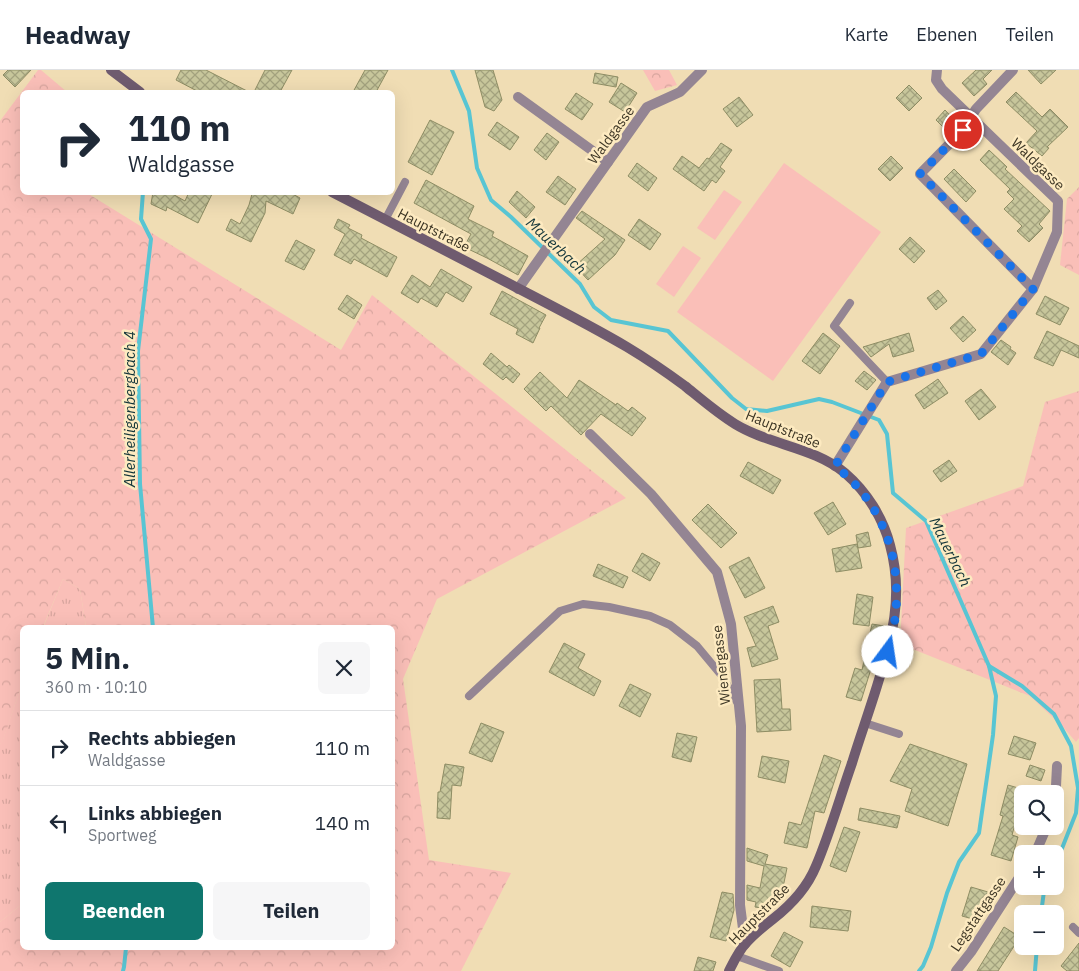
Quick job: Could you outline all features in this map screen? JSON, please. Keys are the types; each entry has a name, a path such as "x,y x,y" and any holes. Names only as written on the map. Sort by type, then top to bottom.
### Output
{"main road":[{"path":"111,70 137,90"},
{"name":"Hauptstraße","path":"338,195 590,326 639,355 743,429 814,455 835,466 859,487 878,515 890,544 896,572 896,610 892,636 865,723 810,879 800,894 786,909 745,944 729,971"}],"street":[{"name":"Waldgasse","path":"518,289 647,107 680,92 702,70"},
{"name":"Waldgasse","path":"887,382 981,354 1033,289 1057,232 1058,201 942,89 936,80 937,70"},
{"path":"1013,70 976,109 963,130 920,174 1033,289"},
{"path":"518,97 608,162"},
{"path":"835,466 887,382"},
{"name":"Wienergasse","path":"590,434 651,494 717,572 731,624 741,726 740,905 745,944"},
{"path":"1056,785 1057,766"},
{"name":"Legstattgasse","path":"956,971 971,952 1014,885"}],"lane":[{"path":"385,220 404,182"},
{"path":"850,302 834,326 887,382"},
{"path":"469,696 560,610 583,604 609,607 650,616 670,625 697,646 722,676 739,706"},
{"path":"865,723 899,734"},
{"path":"737,956 779,971"}],"green space":[{"path":"38,70 41,70 65,90 23,90"},
{"path":"643,70 669,70 677,85 655,91"},
{"path":"20,94 20,195 90,195 341,350 372,295 626,498 437,599 403,679 429,860 511,873 461,971 0,971 0,922 20,906 20,950 395,950 395,625 86,625 80,589 63,579 44,625 20,625 20,690 2,743 0,744 0,121"},
{"path":"784,163 881,232 773,381 677,312"},
{"path":"1079,187 1079,275 1060,265 1067,199"},
{"path":"724,190 742,202 715,240 697,228"},
{"path":"683,246 701,258 674,297 656,284"},
{"path":"1079,391 1079,738 1076,742 1030,696 900,644 906,528 1023,486 1045,402"},
{"path":"63,579 80,589 86,625 44,625"},
{"path":"20,690 20,906 0,922 0,744"}],"building":[{"path":"8,70 31,70 15,87 3,75"},
{"path":"181,70 206,70 245,90 195,90 176,80"},
{"path":"265,70 292,70 281,90 255,90"},
{"path":"365,70 388,70 377,90 354,90"},
{"path":"475,70 493,70 502,100 494,111 485,107"},
{"path":"976,70 992,70 983,79 987,84 974,96 962,83"},
{"path":"1028,70 1056,70 1041,84"},
{"path":"595,73 618,77 616,87 593,83"},
{"path":"621,83 637,93 625,112 609,102"},
{"path":"909,85 922,98 909,111 896,98"},
{"path":"1016,92 1042,117 1050,109 1068,127 1047,147 1049,148 1042,156 1026,143 1037,131 1006,102"},
{"path":"576,93 593,104 582,120 565,109"},
{"path":"739,97 753,115 737,127 723,109"},
{"path":"945,110 957,123 948,132 936,120"},
{"path":"430,120 454,132 432,175 408,162"},
{"path":"497,122 519,137 510,150 488,135"},
{"path":"547,133 559,142 546,160 534,150"},
{"path":"721,143 732,150 720,167 725,171 716,183 712,180 704,191 673,169 682,156 699,168 707,158 709,159"},
{"path":"989,150 1007,167 1005,169 1050,211 1039,224 1043,228 1029,242 1017,231 1022,226 1004,209 1014,199 1007,192 1010,189 980,160"},
{"path":"891,156 903,168 890,181 878,169"},
{"path":"637,163 657,178 648,191 628,176"},
{"path":"954,169 976,191 966,202 944,179"},
{"path":"558,176 576,189 565,205 546,192"},
{"path":"426,180 474,206 468,219 494,232 492,236 528,256 518,275 464,247 471,234 414,203"},
{"path":"517,191 535,207 526,218 509,202"},
{"path":"152,195 174,195 185,201 188,195 212,195 198,223 167,207 166,211 151,204"},
{"path":"252,195 294,195 300,198 293,214 266,201 265,213 251,242 226,230 231,219 240,224"},
{"path":"582,211 625,240 615,255 588,280 575,266 605,239 576,218"},
{"path":"338,219 350,225 348,228 362,235 361,238 397,257 387,277 354,259 351,264 334,255 345,234 334,228"},
{"path":"639,219 661,234 650,250 628,235"},
{"path":"910,237 925,251 914,263 899,249"},
{"path":"296,240 315,250 304,270 285,261"},
{"path":"441,269 472,287 463,302 446,292 437,307 421,298 418,303 401,293 412,275 430,287"},
{"path":"938,290 947,301 936,310 927,298"},
{"path":"502,291 546,315 533,343 516,334 518,329 490,314"},
{"path":"347,295 362,305 354,319 338,309"},
{"path":"1045,296 1069,308 1060,325 1036,314"},
{"path":"963,316 976,330 963,342 950,328"},
{"path":"1047,331 1079,346 1079,358 1061,350 1053,366 1034,358"},
{"path":"823,333 840,346 820,374 802,361"},
{"path":"909,333 914,351 893,357 889,344 871,357 863,347"},
{"path":"1001,340 1016,353 1008,365 991,352"},
{"path":"491,353 507,367 509,365 520,374 513,383 506,377 503,380 483,364"},
{"path":"864,371 876,380 867,390 855,381"},
{"path":"540,372 567,398 579,380 616,405 617,403 628,411 632,407 646,418 632,436 601,414 581,435 551,406 546,411 524,389"},
{"path":"938,379 948,393 924,409 915,395"},
{"path":"981,389 996,407 979,420 965,401"},
{"path":"949,460 957,471 941,482 933,471"},
{"path":"748,462 781,480 773,494 740,476"},
{"path":"833,502 846,524 828,535 814,513"},
{"path":"708,504 737,533 721,548 692,520"},
{"path":"868,532 871,546 858,548 856,535"},
{"path":"857,544 862,568 836,572 832,549"},
{"path":"642,553 660,563 650,581 632,571"},
{"path":"749,557 765,588 745,598 729,567"},
{"path":"598,564 628,577 623,588 593,576"},
{"path":"857,594 873,597 869,626 853,624"},
{"path":"773,606 779,622 768,626 778,659 752,667 747,648 756,646 744,617"},
{"path":"872,624 884,626 877,656 875,656 861,701 846,697 855,668 862,670"},
{"path":"564,643 585,654 578,668 601,681 594,696 549,672"},
{"path":"780,679 782,709 790,709 791,730 757,732 754,680"},
{"path":"630,684 651,694 640,717 619,706"},
{"path":"481,723 504,732 492,762 469,753"},
{"path":"677,733 697,737 691,762 672,757"},
{"path":"1014,736 1036,743 1030,760 1008,754"},
{"path":"910,744 967,764 948,826 905,811 912,789 890,781"},
{"path":"824,755 841,761 824,813 815,811 807,848 784,843 789,822 801,825"},
{"path":"762,756 789,761 785,783 758,777"},
{"path":"445,764 464,767 461,786 452,785 450,819 437,818 438,792 440,792"},
{"path":"1030,765 1045,770 1041,781 1026,776"},
{"path":"1008,785 1014,787 1014,828 1012,835 1018,837 1014,845 1011,861 991,855 1003,816 1000,815"},
{"path":"860,808 900,816 897,828 858,820"},
{"path":"844,827 860,832 846,872 830,866"},
{"path":"747,848 768,855 765,864 787,868 780,902 776,905 768,903 767,909 755,907 756,902 747,900 747,885 760,888 764,866 747,861"},
{"path":"971,887 988,892 980,921 962,916"},
{"path":"722,892 733,894 734,910 726,941 710,937"},
{"path":"812,906 851,911 848,931 810,927"},
{"path":"1004,927 1014,933 1014,946 998,971 977,971"},
{"path":"784,932 803,942 790,967 771,956"},
{"path":"1079,943 1079,971 1067,971 1061,966"},
{"path":"698,957 716,962 713,971 694,971"}],"waterway":[{"name":"Mauerbach","path":"452,70 469,111 477,168 491,200 580,284 594,307 611,320 668,331 732,398 746,409 767,411 819,399 879,420 887,434 893,493 926,521 989,666 996,696 993,735 979,833 959,862 947,893 931,947 919,971"},
{"name":"Allerheiligenbergbach 4","path":"143,195 141,219 151,239 138,351 140,484 153,625"},
{"path":"989,666 1022,686 1054,714 1071,746 1078,788 1076,813 1063,845"},
{"path":"1042,905 1043,895"},
{"name":"Allerheiligenbergbach 4","path":"123,971 126,950"},
{"path":"1035,971 1036,955"}],"route":[{"path":"888,652 894,626 896,590 896,572 890,544 883,524 867,497 853,481 835,466 887,382 981,354 1033,289 920,174 963,130"}]}
